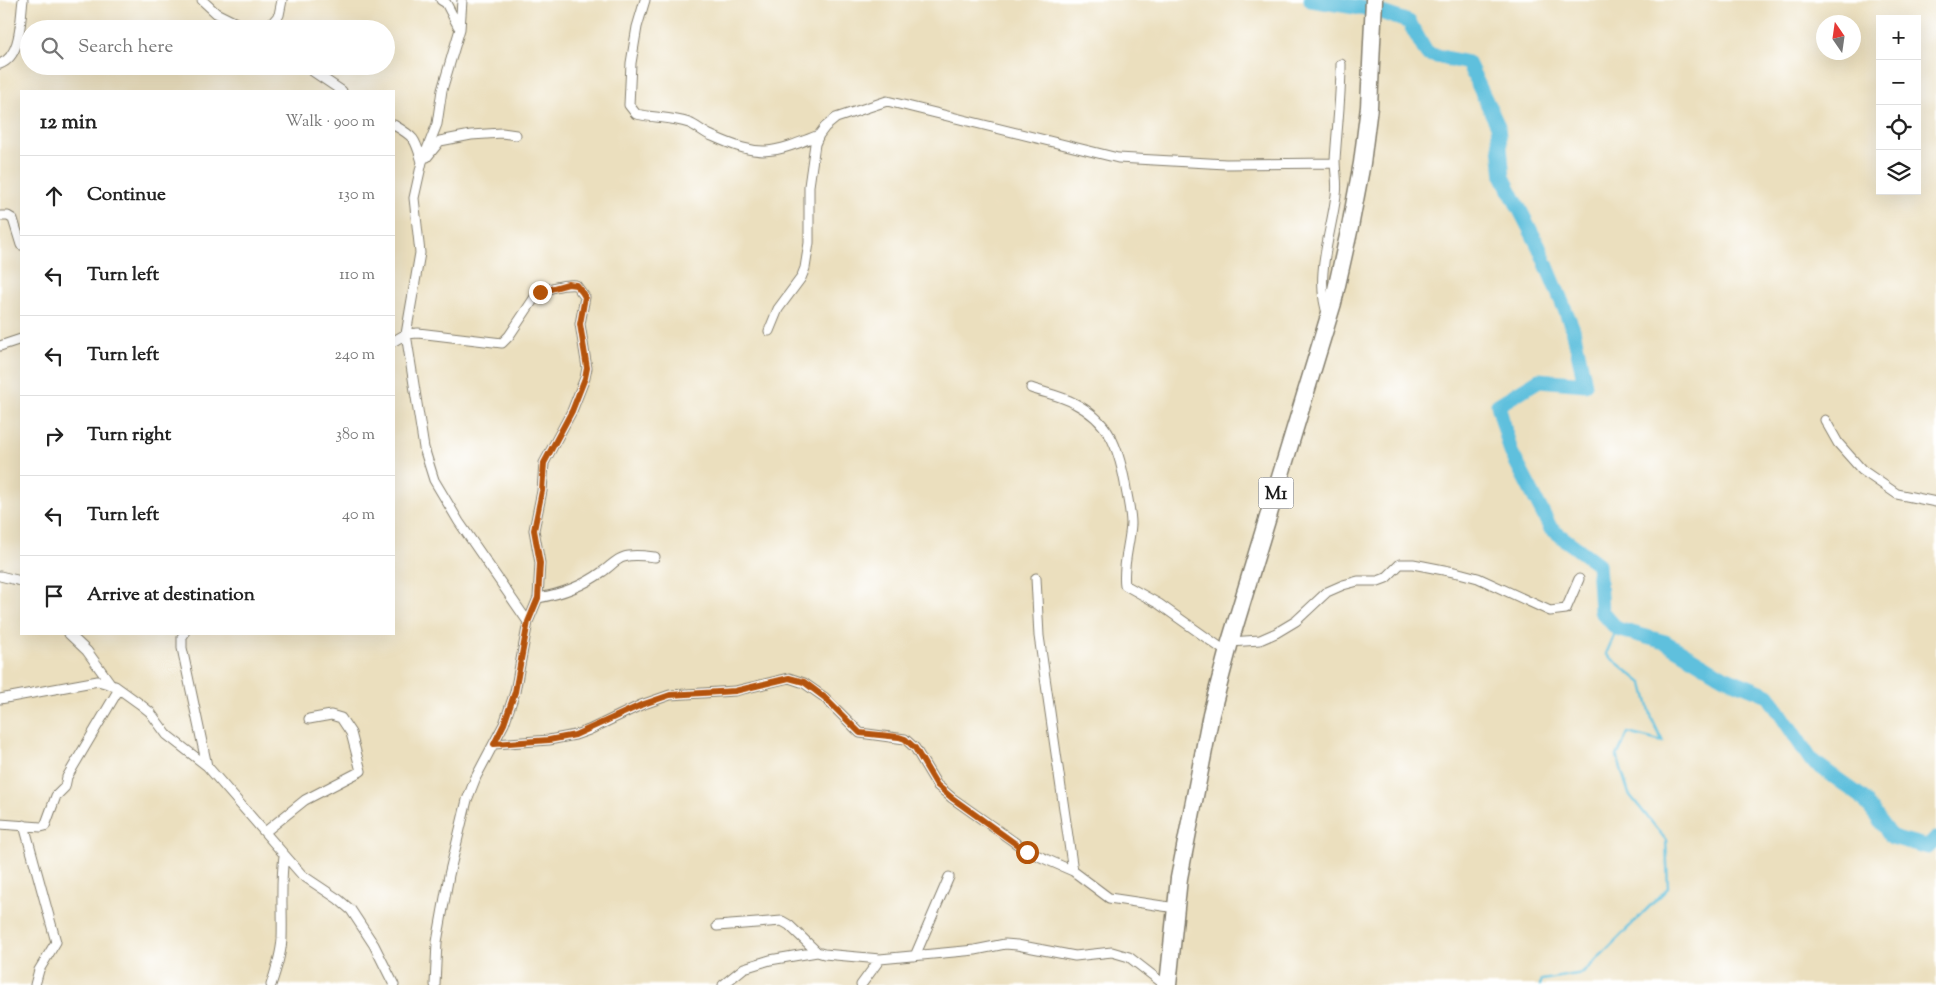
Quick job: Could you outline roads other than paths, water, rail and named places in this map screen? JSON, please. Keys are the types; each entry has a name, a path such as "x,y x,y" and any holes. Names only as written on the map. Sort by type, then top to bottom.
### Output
{"highway":[{"name":"M1","path":"1166,985 1180,878 1211,714 1328,318 1350,227 1362,163 1369,107 1374,0"}],"street":[{"path":"20,20 23,0"},
{"path":"202,0 216,13 230,20"},
{"path":"274,20 279,15 282,0"},
{"path":"441,0 446,3 460,29"},
{"path":"462,0 460,29 442,90 437,124 422,162 414,198 420,253 406,334 424,448 434,480 459,522 528,622"},
{"path":"645,0 637,26 630,63 629,105 636,114 666,118 690,124 737,148 760,152 780,150 819,135"},
{"path":"0,64 13,52 20,22"},
{"path":"1328,318 1323,302 1321,280 1336,193 1335,163 1341,85 1340,64"},
{"path":"318,75 341,90"},
{"path":"769,330 778,309 801,278 805,268 809,243 809,186 815,144 819,135 836,118 887,101 1118,158 1226,164 1335,163"},
{"path":"395,126 417,143 422,162"},
{"path":"422,162 440,141 471,135 502,133 516,135"},
{"path":"0,216 8,216 13,219 20,242"},
{"path":"395,340 406,334 418,333 502,343 540,292 568,284 576,285 585,297 580,324 587,368 585,378 572,411 544,463 542,491 534,530 540,563 538,598 528,622 515,692 504,724 476,777 467,800 449,875 437,942 435,985"},
{"path":"0,346 20,339"},
{"path":"1031,388 1074,402 1101,421 1115,443 1124,478 1131,521 1130,543 1124,578 1125,585 1229,648 1260,640 1276,633 1296,620 1326,592 1358,581 1378,581 1386,578 1400,564 1413,564 1478,578 1550,610 1566,609 1579,579"},
{"path":"1825,420 1838,443 1862,470 1897,494 1936,502"},
{"path":"538,598 553,596 580,586 626,556 655,557"},
{"path":"0,576 20,581"},
{"path":"1036,578 1039,636 1073,871"},
{"path":"70,635 87,651 115,686"},
{"path":"183,635 182,648 208,766"},
{"path":"494,744 549,740 575,735 641,705 670,695 735,691 789,678 804,682 824,697 860,733 905,739 915,748 937,785 1027,852 1073,871 1109,898 1176,908"},
{"path":"0,699 92,681 104,681 115,686 144,707 167,735 208,766 302,875 351,910 374,945 394,985"},
{"path":"0,824 41,828 46,826 56,796 65,787 67,777 115,686"},
{"path":"266,832 305,800 361,771 351,733 341,718 331,715 309,719"},
{"path":"24,825 56,942 39,970 35,985"},
{"path":"271,985 278,964 282,940 280,881 284,856"},
{"path":"915,956 949,877"},
{"path":"717,926 782,921 789,924 817,952"},
{"path":"723,985 744,968 770,960 817,952 880,959 975,950 1005,944 1075,956 1112,952 1129,957 1166,985"},
{"path":"860,985 880,959"}],"waterway":[{"path":"1311,0 1367,9"},
{"path":"1380,12 1409,22 1427,54 1468,63 1498,126 1503,177 1539,247 1573,329 1585,384 1539,380 1498,405 1511,452 1551,529 1598,564 1601,611 1617,629 1665,642 1724,677 1768,695 1811,760 1862,797 1892,837 1928,847 1936,839"},
{"path":"1540,985 1542,980 1583,973 1668,888 1666,840 1629,794 1617,756 1628,733 1663,742 1652,719 1643,684 1606,654 1617,629"}]}
